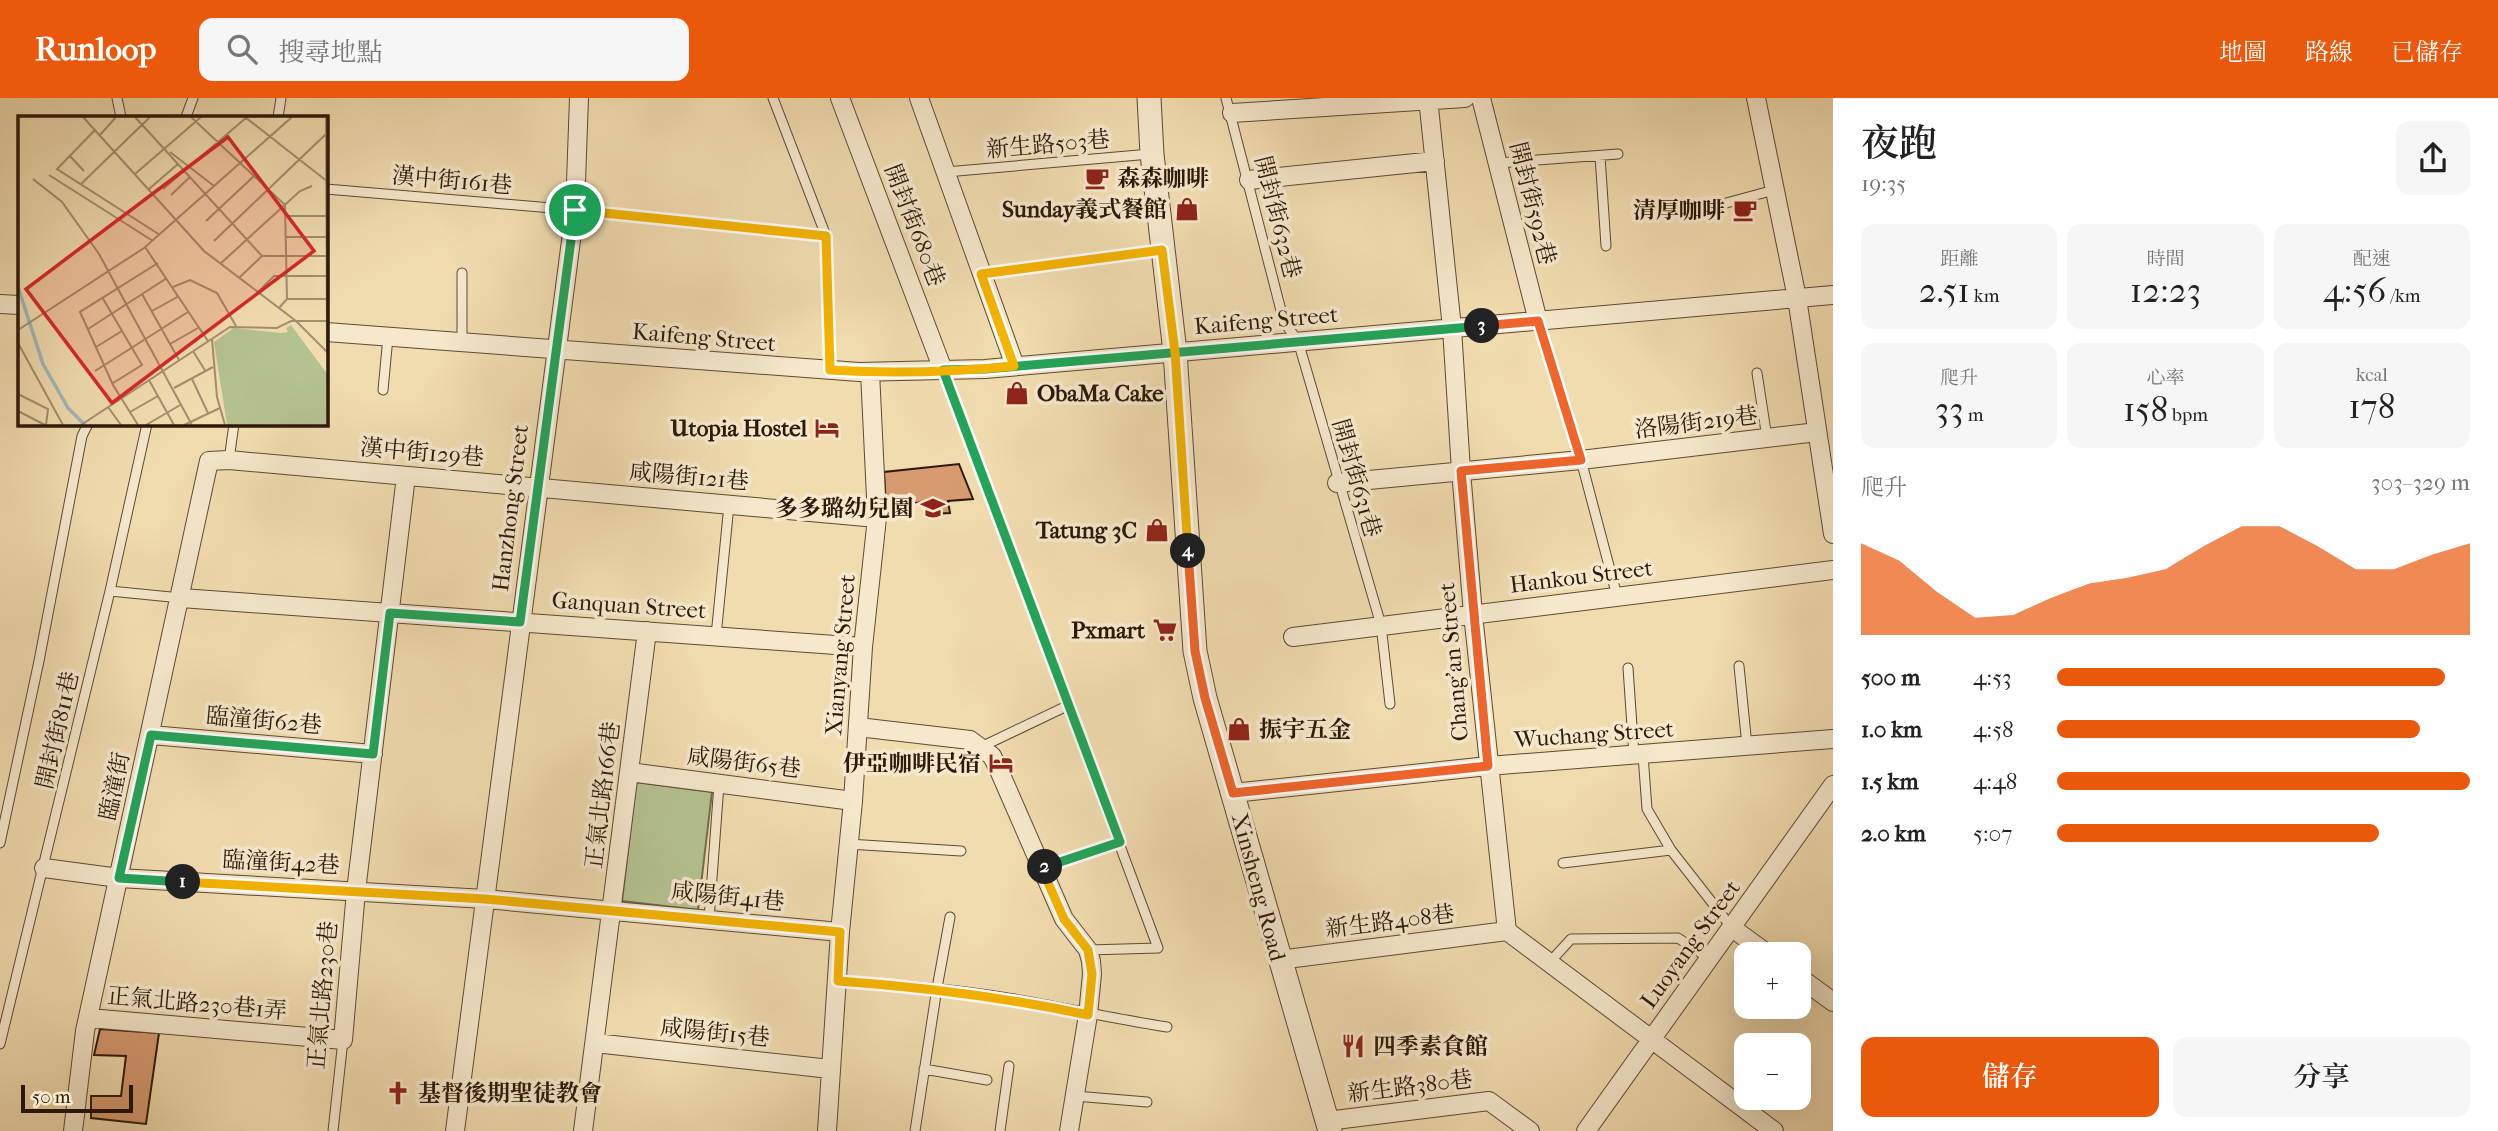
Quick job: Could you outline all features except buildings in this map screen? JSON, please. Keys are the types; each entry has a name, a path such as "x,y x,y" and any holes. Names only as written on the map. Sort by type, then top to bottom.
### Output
{"street":[{"name":"Hanzhong Street","path":"455,1131 575,210 579,98"},
{"name":"開封街680巷","path":"840,98 943,370"},
{"path":"919,98 1014,366"},
{"name":"Xinsheng Road","path":"1149,98 1152,154 1175,352 1195,651 1205,698 1329,1126"},
{"path":"1229,105 1465,98"},
{"name":"開封街592巷","path":"1481,98 1538,321"},
{"path":"1756,98 1797,298 1833,534"},
{"name":"Chang'an Street","path":"1429,99 1452,328 1473,614 1507,931"},
{"path":"1249,180 1435,161"},
{"name":"Kaifeng Street","path":"327,332 870,372 1014,366 1833,295"},
{"path":"0,304 18,305"},
{"name":"Xianyang Street","path":"827,1131 863,647 877,518 870,372"},
{"name":"洛陽街219巷","path":"1337,483 1581,460 1817,432"},
{"name":"漢中街129巷","path":"224,460 538,486"},
{"name":"臨潼街","path":"73,1131 85,1031 209,461 224,460"},
{"name":"正氣北路230巷","path":"343,1040 356,891 406,476"},
{"name":"咸陽街121巷","path":"538,486 877,518"},
{"name":"Hankou Street","path":"1293,637 1833,570"},
{"name":"Ganquan Street","path":"181,598 863,647"},
{"name":"正氣北路166巷","path":"583,1131 647,631"},
{"path":"858,727 970,740 992,756 1064,919 1088,950 1092,974 1088,1015 1069,1131"},
{"name":"臨潼街62巷","path":"151,735 373,754"},
{"name":"Wuchang Street","path":"1233,793 1488,766 1833,739"},
{"name":"咸陽街65巷","path":"629,772 853,801"},
{"name":"Luoyang Street","path":"1586,1131 1732,928 1826,808 1833,785"},
{"name":"臨潼街42巷","path":"44,868 119,878 485,899"},
{"name":"咸陽街41巷","path":"485,899 840,932"},
{"path":"1732,928 1751,942"},
{"path":"1507,931 1774,1131"},
{"name":"新生路408巷","path":"1279,960 1507,931"},
{"path":"1811,986 1833,1002"},
{"name":"正氣北路230巷1弄","path":"89,1018 343,1040"},
{"name":"咸陽街15巷","path":"595,1043 830,1069"},
{"name":"新生路380巷","path":"1329,1126 1489,1101 1530,1131"}],"lane":[{"path":"117,98 121,116"},
{"path":"186,116 193,98"},
{"path":"278,116 281,98"},
{"path":"773,98 826,236 830,370"},
{"name":"開封街632巷","path":"1229,105 1284,322 1298,341"},
{"name":"新生路503巷","path":"946,172 1152,154"},
{"path":"1498,163 1618,154"},
{"path":"1600,156 1606,246"},
{"name":"漢中街161巷","path":"327,189 575,210 826,236"},
{"path":"1697,211 1774,190"},
{"path":"981,274 1162,250"},
{"path":"462,273 462,342"},
{"path":"1538,321 1581,460 1617,596"},
{"path":"383,390 388,337"},
{"name":"開封街631巷","path":"1298,341 1337,483 1381,625 1390,704"},
{"path":"943,370 1158,948 1088,950"},
{"path":"1757,373 1767,438"},
{"path":"0,843 39,661 82,436 88,425"},
{"name":"開封街811巷","path":"0,1044 110,591 147,425"},
{"path":"224,460 234,425"},
{"path":"716,636 729,505"},
{"path":"110,591 181,598"},
{"path":"1739,666 1747,746"},
{"path":"1628,668 1647,809 1671,850 1732,928"},
{"path":"981,747 1069,705"},
{"path":"709,919 719,784"},
{"path":"1042,869 1120,842"},
{"path":"848,844 961,851"},
{"path":"1563,863 1671,850"},
{"path":"915,1131 950,917"},
{"path":"1549,963 1571,939 1678,938 1710,959"},
{"path":"838,981 937,988 1167,1027"},
{"name":"正氣北路230巷","path":"333,1131 343,1040"},
{"path":"1000,1131 1009,1066"},
{"path":"924,1069 987,1080"},
{"path":"1075,1096 1147,1102"}],"green space":[{"path":"636,782 712,792 698,910 622,901"}],"place":[{"name":"森森咖啡","path":"1097,178"},
{"name":"Sunday義式餐館","path":"1187,209"},
{"name":"清厚咖啡","path":"1745,210"},
{"name":"ObaMa Cake","path":"1017,393"},
{"name":"Utopia Hostel","path":"827,428"},
{"name":"多多璐幼兒園","path":"933,508"},
{"name":"Tatung 3C","path":"1157,530"},
{"name":"Pxmart","path":"1165,630"},
{"name":"振宇五金","path":"1239,729"},
{"name":"伊亞咖啡民宿","path":"1001,763"},
{"name":"四季素食館","path":"1353,1046"},
{"name":"基督後期聖徒教會","path":"398,1093"}],"route":[{"path":"575,210 520,622 390,613 373,754 151,735 119,878 485,899 840,932 838,981 937,988 1014,999 1088,1015 1092,974 1088,950 1064,919 1042,869 1120,842 943,370 985,369 1175,352 1538,321 1581,460 1461,471 1488,766 1233,793 1205,698 1195,651 1175,352 1162,250 981,274 1014,366 859,372 830,370 826,236 575,210"}]}
